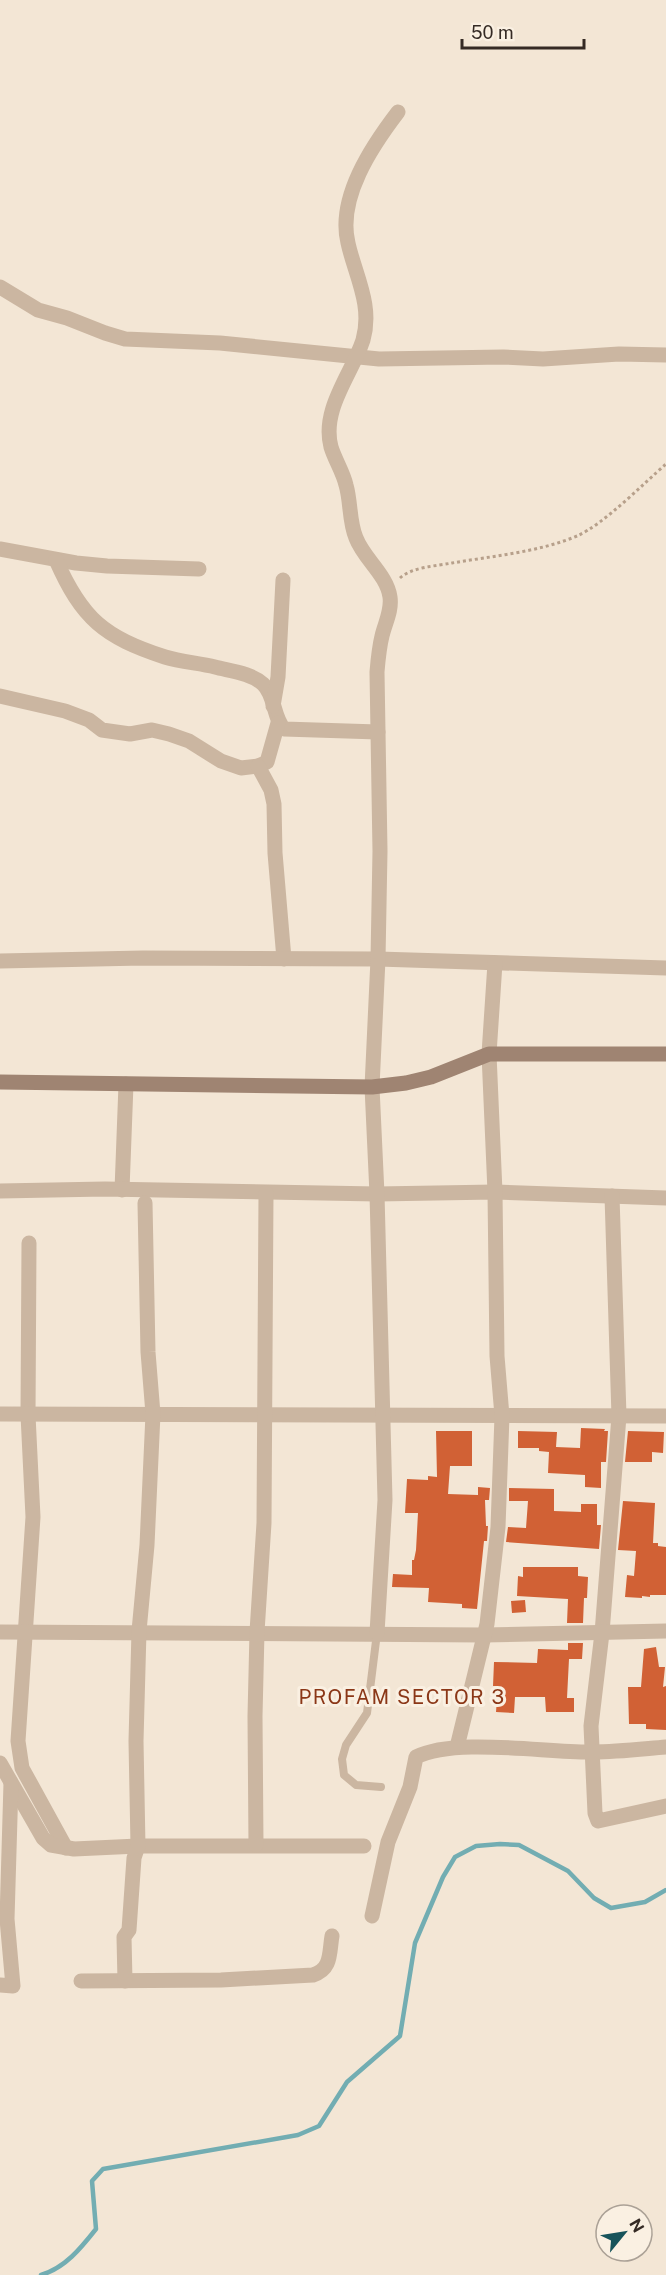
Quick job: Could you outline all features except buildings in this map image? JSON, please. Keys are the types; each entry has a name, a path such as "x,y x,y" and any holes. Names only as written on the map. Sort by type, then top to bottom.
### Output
{"main road":[{"path":"0,1083 372,1087 431,1077 489,1053 666,1054"}],"street":[{"path":"377,1633 385,1500 372,1087 380,851 378,660 390,608 390,595 356,538 347,486 332,447 331,422 334,407 363,340 366,318 364,297 347,242 345,225 352,187 374,147 398,112"},
{"path":"0,287 38,310 125,339 220,343 379,359 503,357 543,359 619,354 666,355"},
{"path":"0,549 57,560 107,566 199,569"},
{"path":"57,560 65,581 82,607 104,631 166,658 238,672 252,678 263,684 278,723 284,729 378,732"},
{"path":"273,706 278,677 283,580"},
{"path":"0,696 65,711 89,720 102,730 130,734 152,730 169,734 199,746 221,761 241,768 258,766 267,762 278,723"},
{"path":"258,766 271,790 274,804 275,853 284,959"},
{"path":"0,961 143,958 378,958 666,968"},
{"path":"457,1747 490,1609 498,1527 502,1416 497,1356 495,1192 489,1053 495,963"},
{"path":"122,1190 126,1084"},
{"path":"0,1191 122,1190 377,1194 495,1192 666,1198"},
{"path":"256,1845 255,1716 257,1632 264,1523 266,1414 266,1193"},
{"path":"612,1196 619,1416 602,1633 591,1726 595,1813 598,1821 666,1806"},
{"path":"125,1981 124,1937 129,1930 134,1858 138,1846 136,1741 139,1631 147,1545 153,1414 148,1352 146,1203"},
{"path":"29,1243 28,1415 33,1517 18,1742 22,1768 66,1848"},
{"path":"0,1414 666,1416"},
{"path":"0,1632 139,1631 484,1635 666,1631"},
{"path":"372,1916 388,1842 410,1787 416,1758 427,1752 457,1747 593,1752 666,1747"},
{"path":"0,1763 43,1838 51,1845 66,1848 364,1846"},
{"path":"0,1985 13,1986 6,1919 10,1783"},
{"path":"81,1981 221,1980 314,1976 327,1967 332,1936"}],"lane":[{"path":"377,1633 367,1713 346,1745 342,1759 344,1775 356,1785 381,1787"}],"path":[{"path":"390,595 395,583 405,574 544,546 578,535 595,525 666,464"}],"waterway":[{"path":"41,2275 58,2268 96,2229 92,2181 103,2169 298,2135 319,2126 347,2082 400,2036 415,1943 443,1877 455,1857 476,1846 519,1845 568,1871 594,1898 611,1908 645,1902 666,1890"}],"district":[{"name":"PROFAM SECTOR 3","path":"402,1697"}]}
